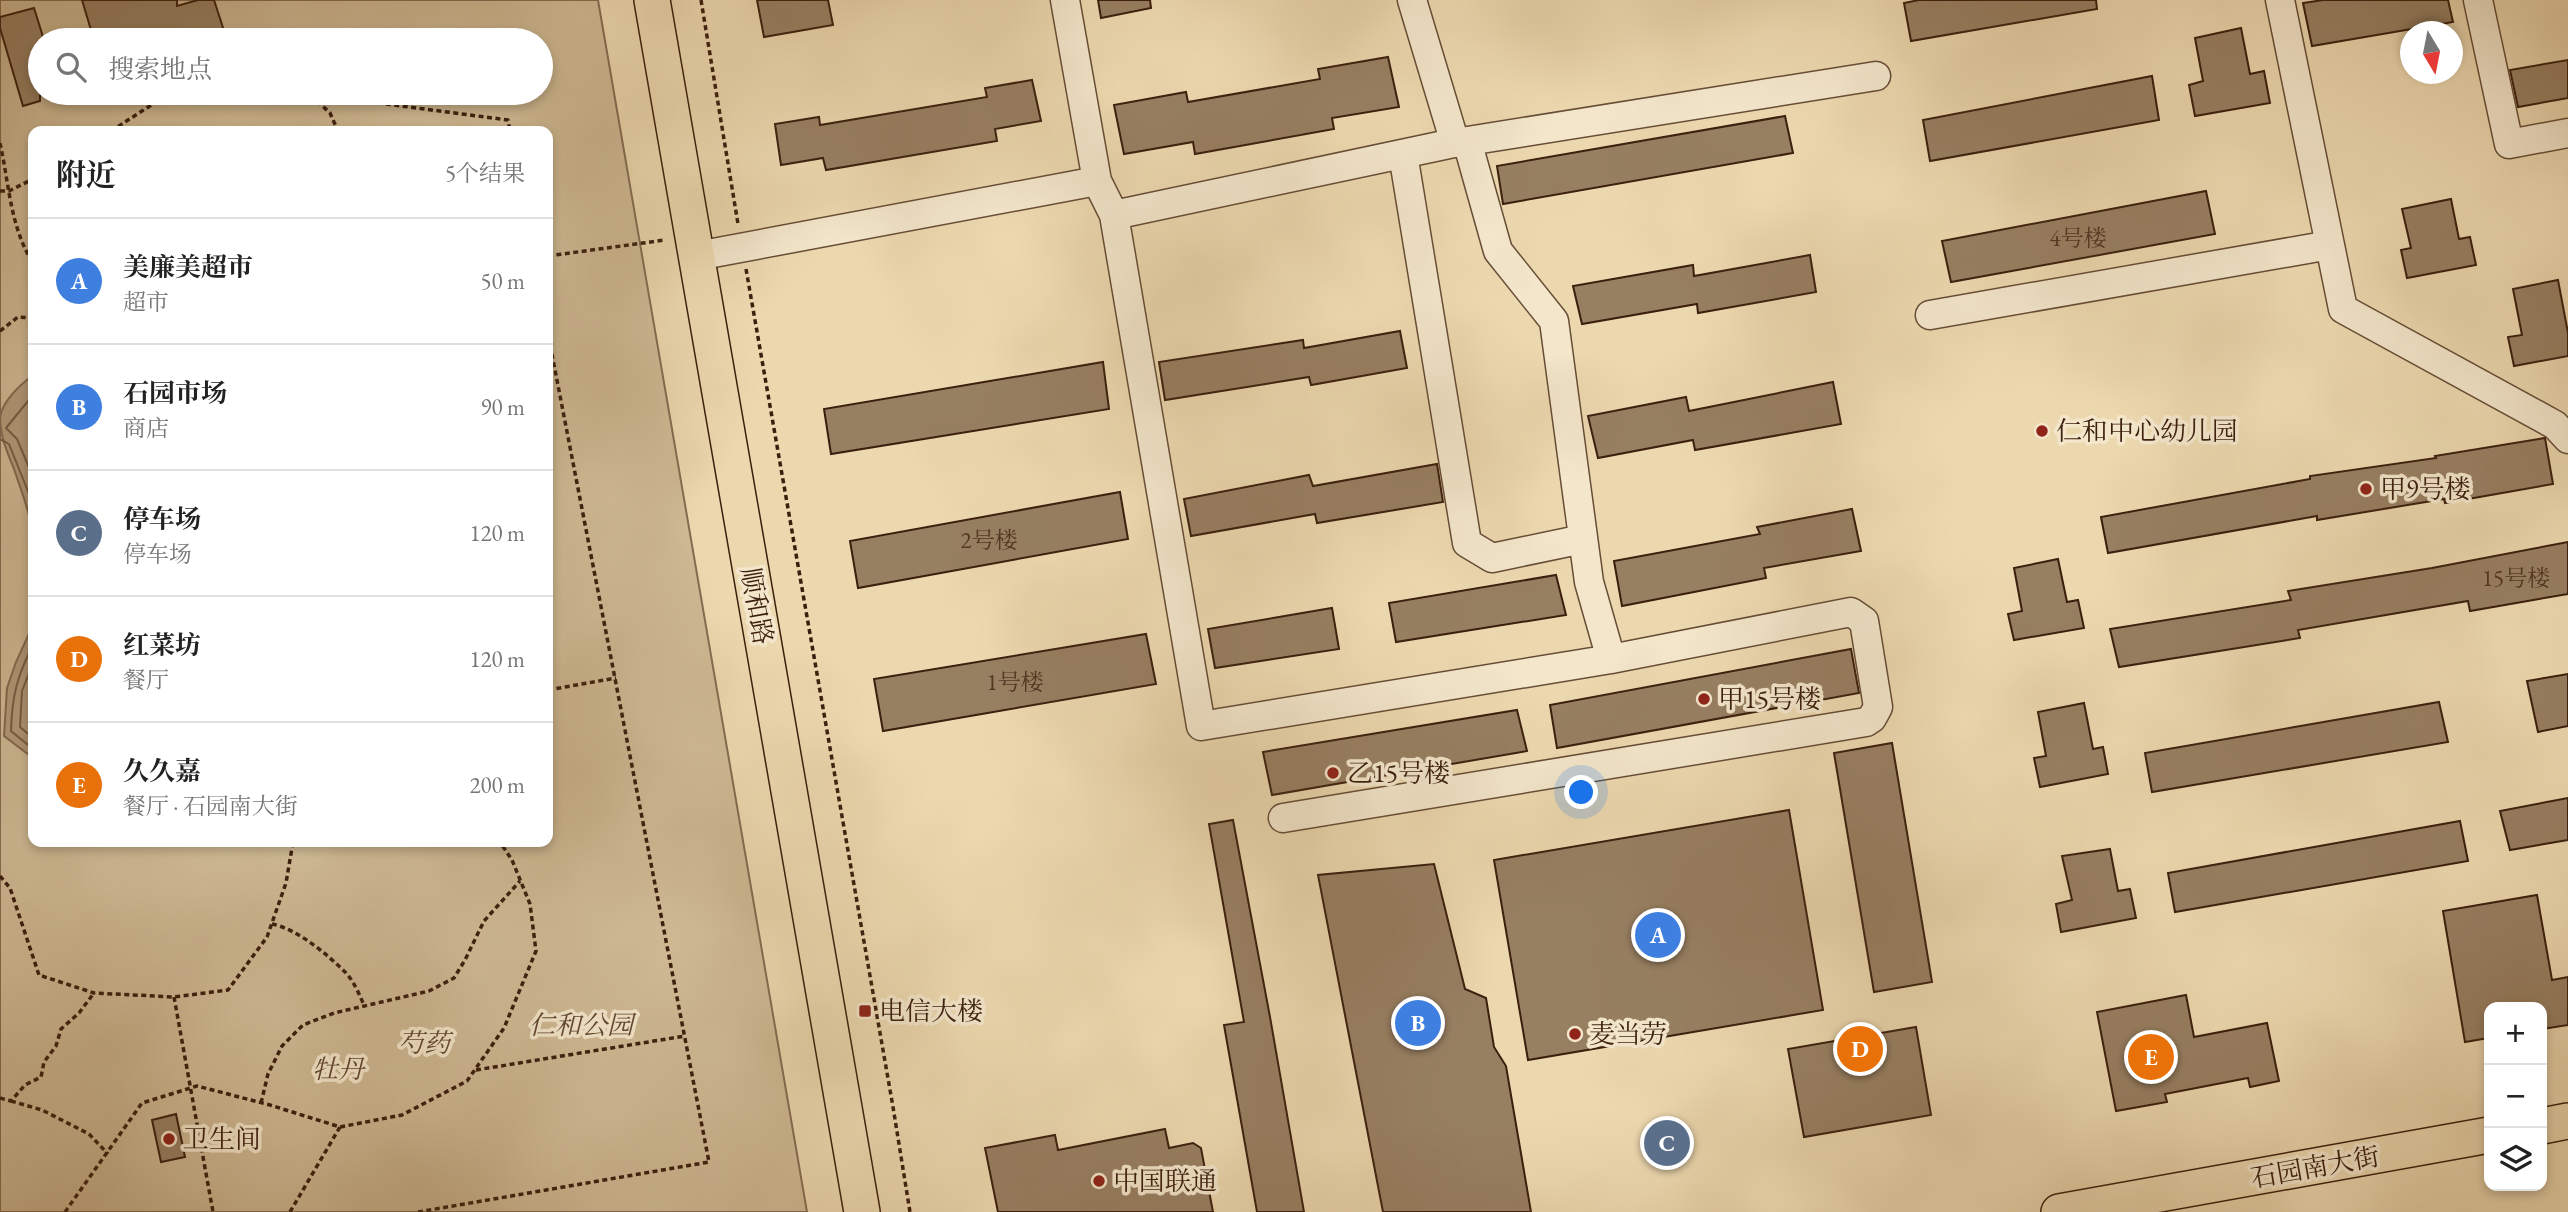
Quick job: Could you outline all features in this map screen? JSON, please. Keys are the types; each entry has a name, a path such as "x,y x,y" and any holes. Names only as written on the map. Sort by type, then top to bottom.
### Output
{"main road":[{"name":"顺和路","path":"652,0 713,247 884,1212"},
{"name":"顺和路","path":"677,0 862,1212"},
{"path":"2547,1125 2568,1121"},
{"name":"石园南大街","path":"2059,1212 2484,1136"}],"street":[{"path":"1065,0 1097,181 1114,215 1201,726 1611,659 1851,612 1864,621 1878,707 1872,718 1866,722 1283,818"},
{"path":"1412,0 1498,251 1555,321 1589,582 1611,659"},
{"path":"2280,0 2343,309 2555,425 2568,439"},
{"path":"2478,0 2509,144 2568,133"},
{"path":"1114,215 1461,142 1876,76"},
{"path":"1403,154 1467,543 1492,558 1583,540"},
{"path":"713,247 1097,181"},
{"path":"1930,314 2330,245"}],"path":[{"name":"顺和路","path":"701,0 713,247 893,1107 909,1212"},
{"path":"119,126 151,105"},
{"path":"322,105 330,113 336,126"},
{"path":"397,105 508,120 509,126"},
{"path":"0,143 13,217 28,256"},
{"path":"0,191 9,191 28,182"},
{"path":"553,256 713,247"},
{"path":"0,331 18,317 28,318"},
{"path":"418,1212 709,1162 553,359"},
{"path":"553,689 616,678"},
{"path":"0,876 10,888 39,975 94,993 174,998 228,990 267,937 286,883 292,847"},
{"path":"65,1212 142,1103 197,1086 261,1102 340,1127 402,1115 467,1081 505,1028 536,951 530,904 512,860 503,847"},
{"path":"261,1102 268,1074 282,1046 303,1025 364,1006 429,991 454,978 484,921 520,881"},
{"path":"272,923 304,937 346,973 364,1006"},
{"path":"11,1101 25,1085 41,1077 44,1062 56,1046 61,1028 79,1013 94,993"},
{"path":"174,998 213,1212"},
{"path":"475,1070 685,1035"},
{"path":"0,1098 42,1110 89,1134 108,1154"},
{"path":"290,1212 340,1127"}],"green space":[{"name":"仁和公园","path":"0,0 598,0 807,1212 0,1212"}],"water":[{"path":"28,379 28,512 1,431 2,411 18,388"},
{"path":"28,636 28,754 4,736 7,688"}],"building":[{"path":"82,0 177,0 177,6 198,0 214,0 223,28 90,28"},
{"path":"757,0 828,0 833,25 764,37"},
{"path":"1098,0 1150,0 1151,8 1101,18"},
{"path":"1919,0 2096,0 2097,9 1911,41 1904,3"},
{"path":"2323,0 2448,0 2453,21 2400,21 2400,31 2312,46 2303,3"},
{"path":"34,8 40,28 28,28 28,105 23,106 0,28 0,17"},
{"path":"2241,28 2250,74 2264,71 2270,103 2195,116 2189,85 2203,81 2195,38"},
{"path":"1388,57 1399,107 1332,118 1334,129 1195,154 1193,142 1124,154 1114,105 1186,92 1188,102 1320,79 1318,69"},
{"path":"2568,60 2568,98 2518,107 2510,70"},
{"path":"2152,76 2159,120 1930,161 1923,120"},
{"path":"1032,80 1041,121 995,129 997,141 826,170 823,158 781,165 775,124 819,117 820,125 987,97 985,88"},
{"path":"1785,116 1793,153 1503,204 1497,166"},
{"path":"2206,191 2215,234 1951,282 1942,241"},
{"path":"2451,199 2459,239 2470,237 2476,265 2407,278 2401,250 2411,248 2402,209"},
{"path":"1810,255 1816,292 1698,313 1697,304 1582,324 1573,286 1693,265 1694,276"},
{"path":"2558,280 2568,333 2568,356 2514,366 2508,337 2522,335 2513,289"},
{"path":"1400,331 1407,368 1311,385 1309,377 1165,400 1159,362 1303,340 1304,348"},
{"path":"1103,362 1109,409 831,454 824,409"},
{"path":"1833,382 1841,424 1695,450 1693,440 1598,458 1588,416 1686,397 1689,411"},
{"path":"2545,438 2553,484 2445,503 2444,499 2317,520 2317,516 2108,553 2101,517 2310,479 2310,476 2436,458 2435,456"},
{"path":"1437,464 1443,502 1317,523 1315,514 1191,536 1184,499 1309,475 1313,486"},
{"path":"1120,492 1128,539 858,588 850,541"},
{"path":"1852,509 1861,551 1764,568 1766,578 1622,606 1614,561 1760,534 1757,527"},
{"path":"2568,542 2568,594 2470,611 2468,601 2298,630 2300,638 2119,667 2110,629 2291,600 2288,591 2432,568"},
{"path":"2058,559 2067,602 2078,600 2084,628 2014,640 2008,614 2022,611 2014,568"},
{"path":"1556,575 1566,615 1396,642 1389,603"},
{"path":"1332,608 1339,649 1215,668 1208,629"},
{"path":"1146,634 1156,684 883,731 874,679"},
{"name":"甲15号楼","path":"1851,649 1859,693 1557,748 1550,705"},
{"path":"2568,674 2568,726 2538,732 2527,681"},
{"path":"2439,702 2448,742 2152,792 2145,753"},
{"path":"2084,703 2093,749 2103,747 2108,774 2040,787 2034,758 2046,756 2038,712"},
{"name":"乙15号楼","path":"1517,710 1527,751 1272,795 1263,752"},
{"path":"1892,743 1932,982 1874,992 1834,753"},
{"path":"2568,798 2568,840 2510,850 2500,811"},
{"path":"1789,810 1823,1010 1528,1060 1494,860"},
{"name":"中国联通","path":"1233,820 1304,1212 1257,1212 1224,1025 1244,1022 1209,824"},
{"path":"2460,821 2468,861 2175,912 2168,873"},
{"path":"2110,849 2118,891 2130,889 2136,918 2061,932 2056,904 2072,900 2062,856"},
{"path":"1434,864 1465,989 1486,998 1494,1047 1506,1066 1531,1212 1383,1212 1318,875"},
{"path":"2537,895 2552,980 2568,977 2568,1025 2547,1028 2547,1002 2484,1002 2484,1039 2465,1042 2443,911"},
{"path":"2186,995 2194,1037 2267,1023 2279,1081 2250,1087 2248,1078 2165,1094 2167,1102 2116,1111 2097,1012"},
{"path":"1916,1027 1931,1115 1804,1137 1788,1049"},
{"name":"卫生间","path":"176,1114 185,1157 161,1162 152,1120"},
{"name":"中国联通","path":"1165,1129 1169,1148 1193,1143 1201,1148 1213,1212 998,1212 985,1148 1055,1135 1058,1150"}],"place":[{"name":"仁和中心幼儿园","path":"2042,431"},
{"name":"甲9号楼","path":"2366,489"},
{"name":"甲15号楼","path":"1704,699"},
{"name":"乙15号楼","path":"1333,773"},
{"name":"美廉美超市","path":"1658,935"},
{"name":"电信大楼","path":"865,1011"},
{"name":"石园市场","path":"1418,1023"},
{"name":"麦当劳","path":"1575,1034"},
{"name":"红菜坊","path":"1860,1049"},
{"name":"久久嘉","path":"2151,1057"},
{"name":"卫生间","path":"169,1139"},
{"name":"停车场","path":"1667,1143"},
{"name":"中国联通","path":"1099,1181"}],"park label":[{"name":"芍药","path":"424,1043"},
{"name":"牡丹","path":"338,1069"}]}
